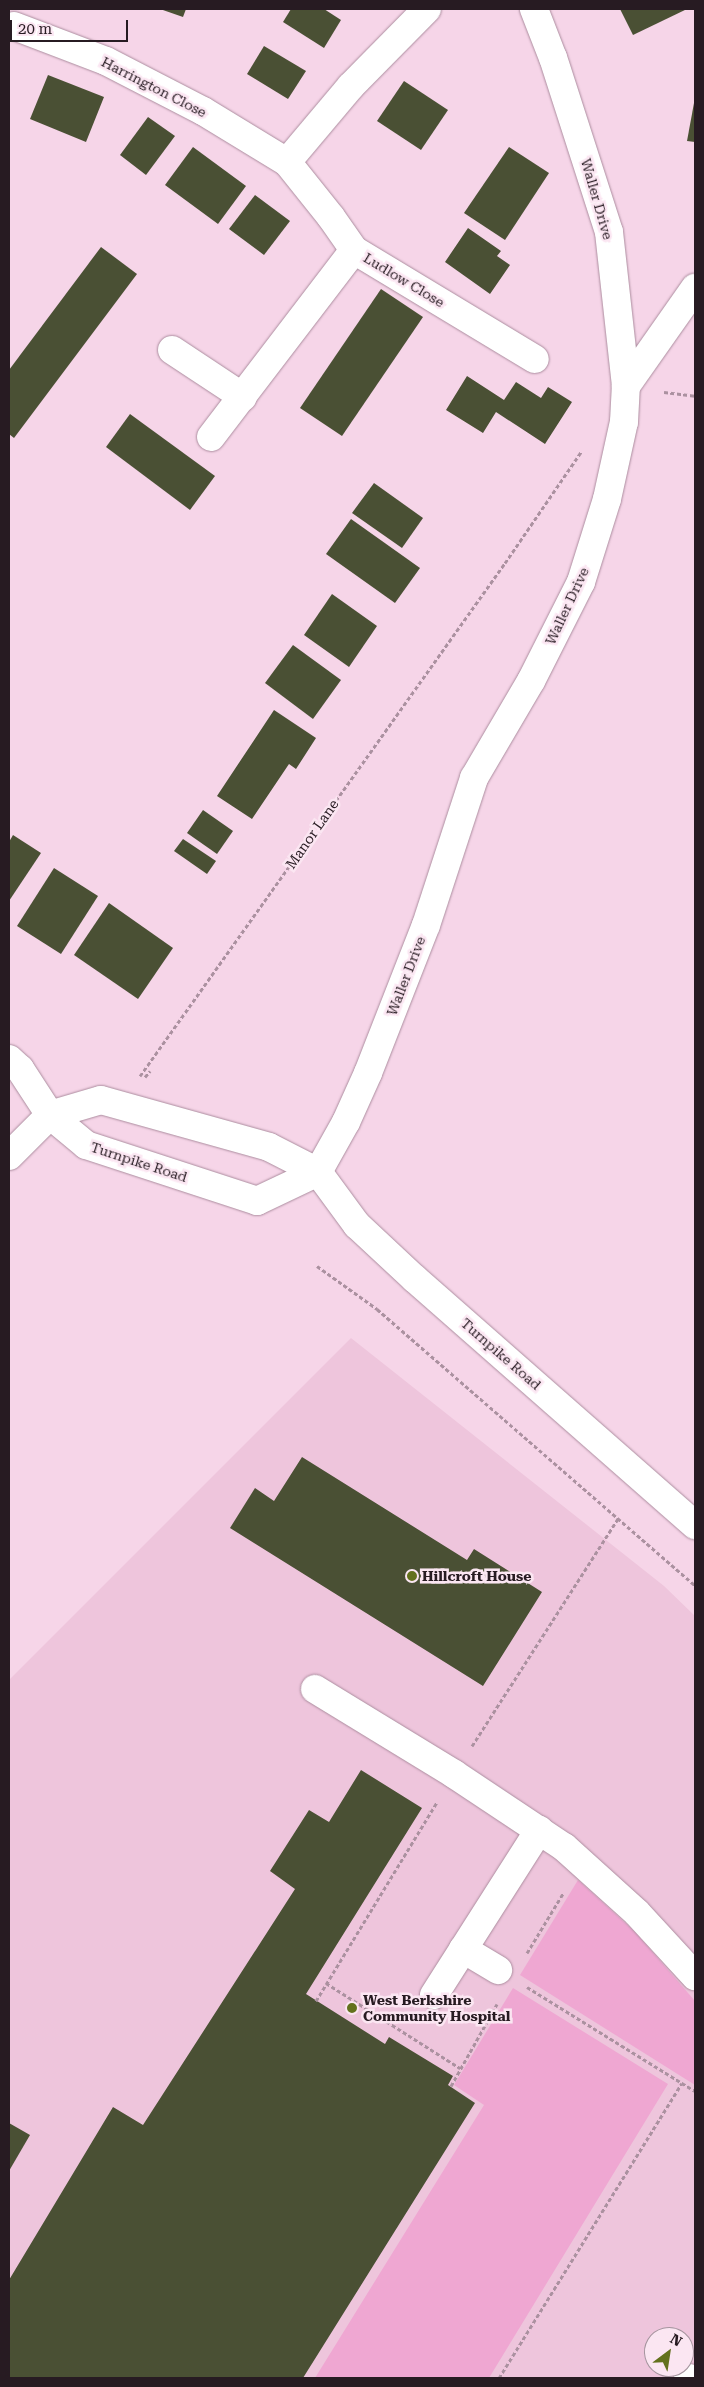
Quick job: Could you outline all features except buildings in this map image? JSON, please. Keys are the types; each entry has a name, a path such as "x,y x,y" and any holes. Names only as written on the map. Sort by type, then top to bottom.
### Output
{"street":[{"path":"287,162 352,86 427,9"},
{"name":"Waller Drive","path":"318,1172 346,1122 372,1063 426,925 474,778 531,681 582,582 607,499 624,422 626,386 609,232 553,58 534,9"},
{"name":"Harrington Close","path":"14,25 106,61 203,111 287,162 331,217 354,250"},
{"name":"Ludlow Close","path":"211,437 354,250 535,359"},
{"path":"626,386 695,288"},
{"path":"172,350 243,397"},
{"name":"Turnpike Road","path":"9,1059 20,1069 50,1115 86,1145 257,1200 318,1172"},
{"name":"Turnpike Road","path":"50,1115 101,1100 269,1147 318,1172 357,1225 415,1279 695,1525"},
{"path":"9,1156 50,1115"},
{"path":"315,1689 454,1774 539,1830 582,1862 637,1913 695,1976"},
{"path":"434,1995 539,1830"},
{"path":"463,1949 509,1977"}],"path":[{"name":"Manor Lane","path":"119,1105 505,563 582,450"},
{"path":"317,1266 378,1309 695,1585"},
{"path":"467,1754 619,1517"},
{"path":"316,2001 438,1801"},
{"path":"509,1977 695,2091"},
{"path":"326,1983 460,2068"},
{"path":"499,2378 682,2083"}],"shaded area":[{"name":"West Berkshire Community Hospital","path":"351,1338 664,1586 695,1616 695,2378 9,2378 9,1680"},
{"path":"578,1880 635,1932 695,2001 695,2085 520,1975"},
{"path":"513,1988 668,2084 489,2378 315,2378 484,2105 454,2085"}],"place":[{"name":"Hillcroft House","path":"412,1576"},
{"name":"West Berkshire Community Hospital","path":"352,2008"}]}
